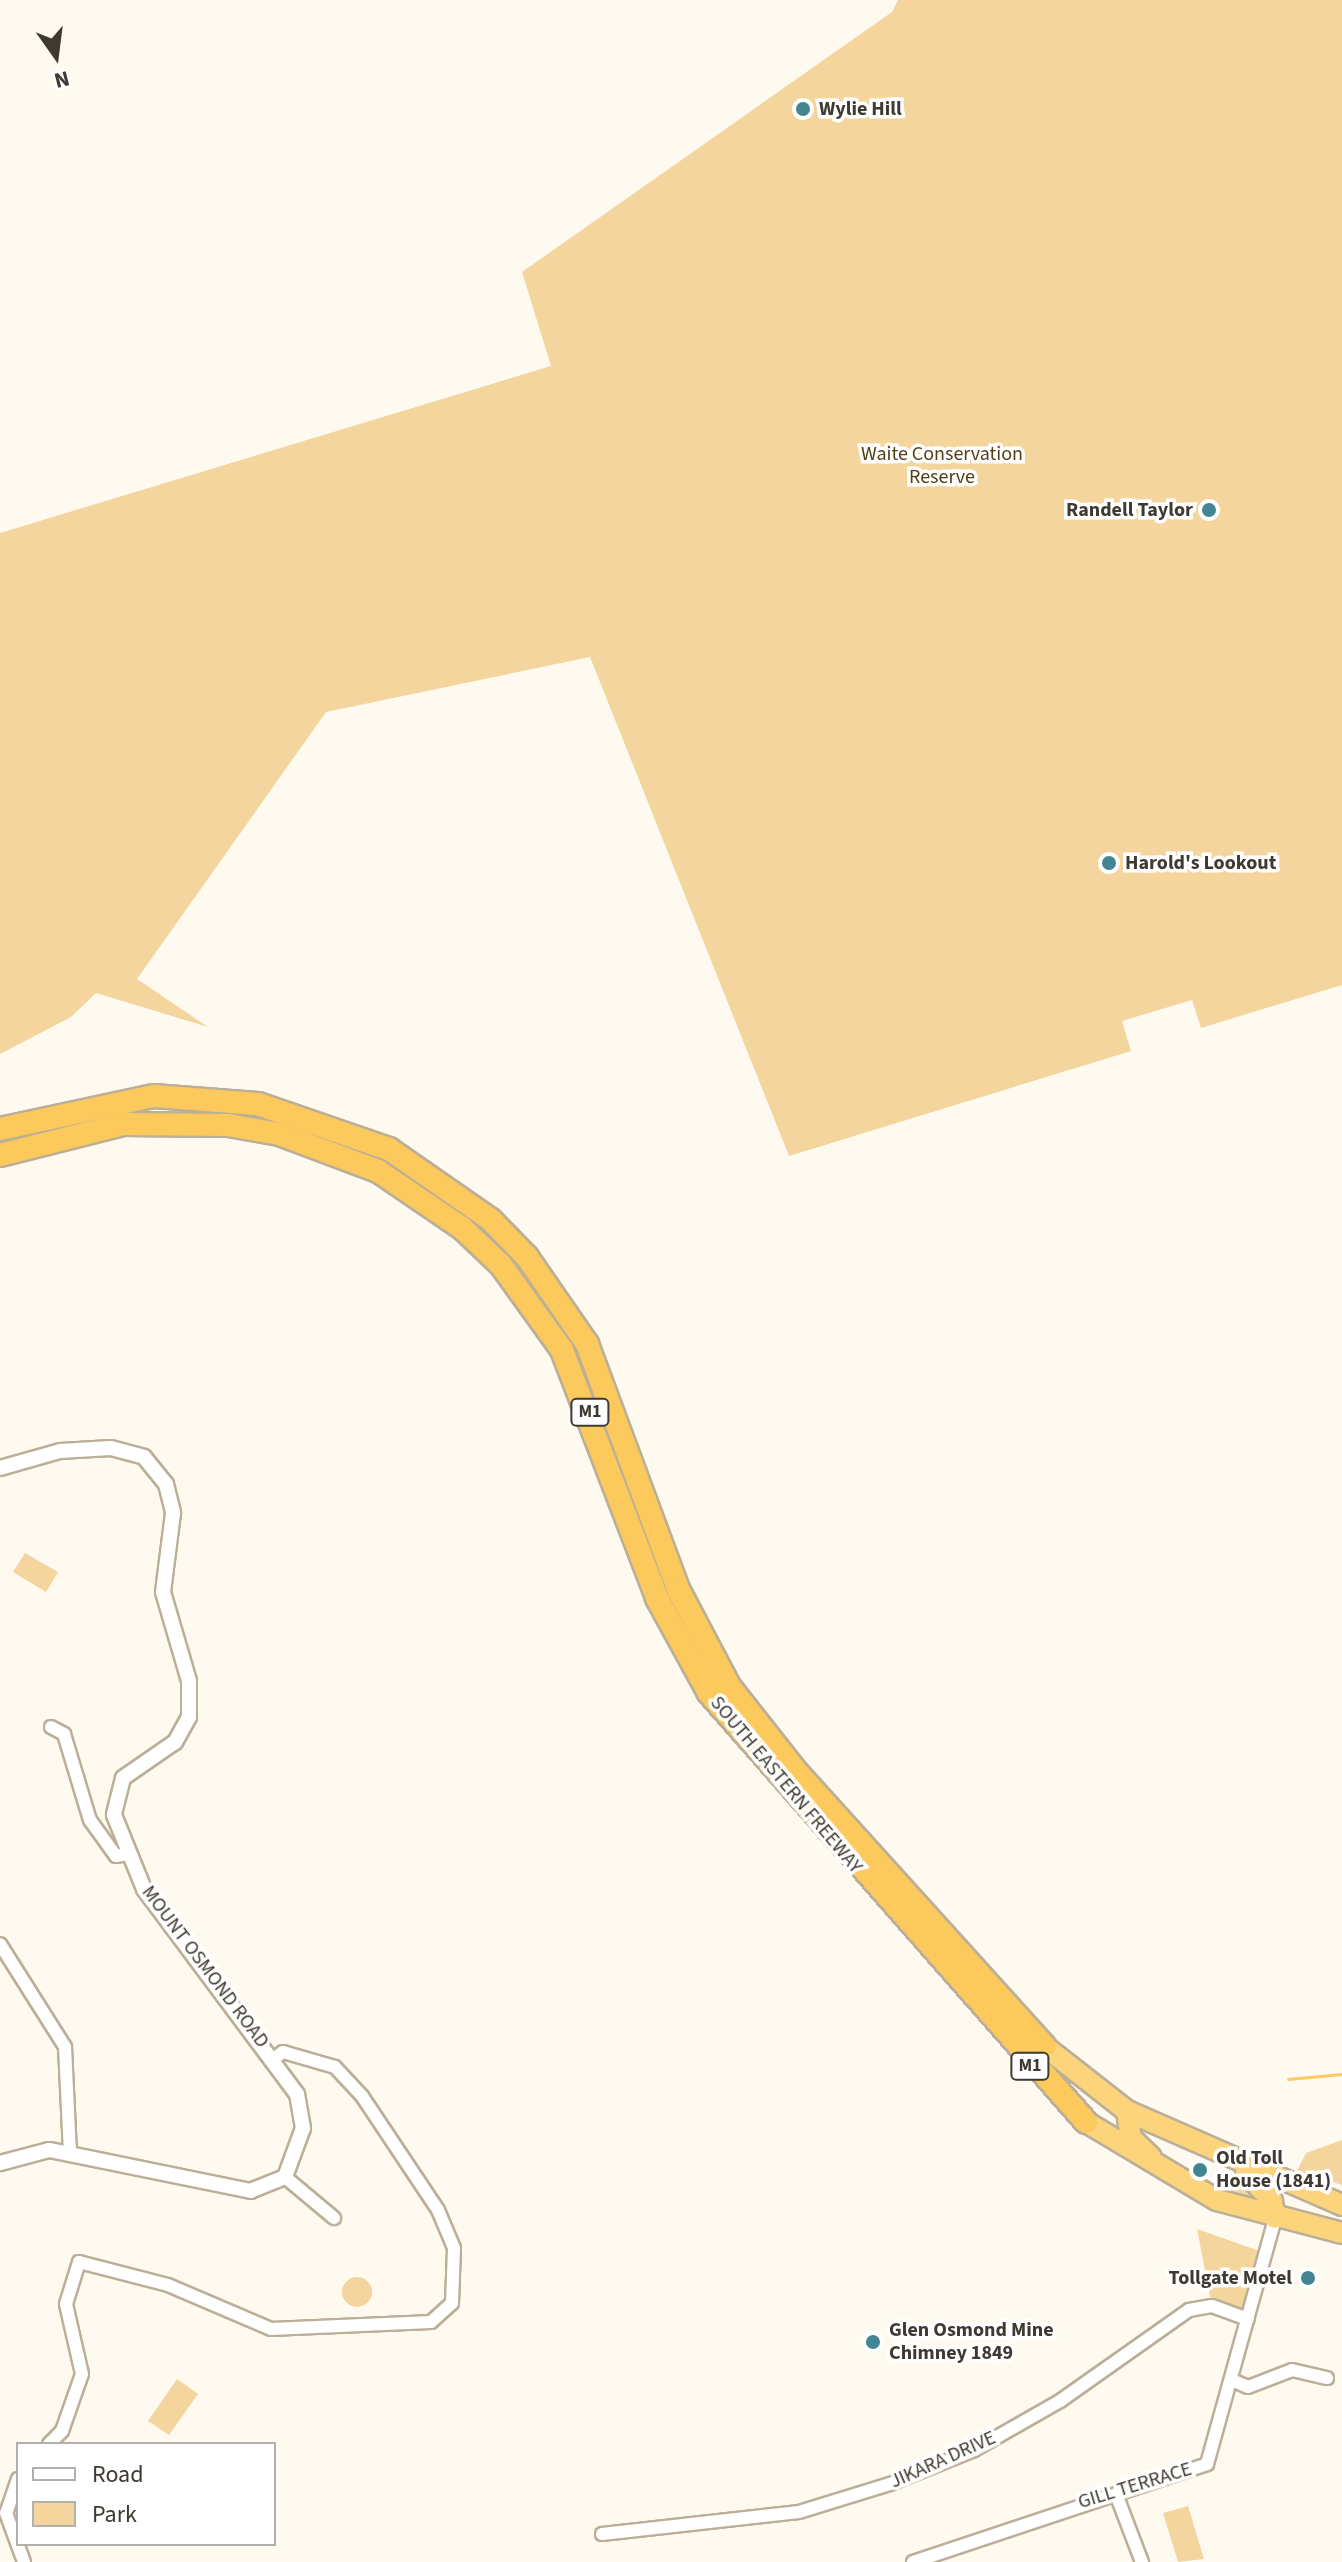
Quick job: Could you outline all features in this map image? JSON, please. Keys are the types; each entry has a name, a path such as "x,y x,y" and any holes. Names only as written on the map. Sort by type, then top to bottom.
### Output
{"highway":[{"name":"SOUTH EASTERN FREEWAY","path":"0,1129 154,1096 258,1104 389,1149 491,1220 527,1257 587,1344 679,1591 729,1686 795,1770 1044,2046 1127,2111"},
{"name":"SOUTH EASTERN FREEWAY","path":"0,1155 123,1124 228,1125 279,1134 378,1171 462,1228 501,1265 562,1350 657,1598 709,1693 1086,2122 1185,2185"},
{"name":"M1","path":"1127,2111 1237,2165 1342,2205"},
{"path":"1127,2111 1131,2138 1185,2185"},
{"path":"1237,2165 1272,2201 1275,2218 1298,2199 1320,2197"},
{"name":"M1","path":"1185,2185 1275,2218 1342,2233"}],"street":[{"name":"MOUNT OSMOND ROAD","path":"0,1468 60,1451 122,1449 154,1466 169,1492 163,1592 189,1681 189,1717 175,1742 116,1790 114,1815 127,1854 144,1889 273,2059 302,2112 303,2137 285,2177"},
{"path":"51,1727 64,1734 90,1820 116,1856 127,1854"},
{"path":"0,1944 65,2047 70,2153"},
{"path":"51,2442 62,2431 82,2374 66,2304 79,2262 168,2285 271,2329 411,2325 431,2322 452,2303 454,2248 438,2210 362,2096 335,2067 283,2052 273,2059"},
{"path":"0,2163 31,2150 70,2153 228,2190 259,2190 285,2177 334,2218"},
{"name":"GILL TERRACE","path":"913,2562 1207,2464 1234,2381 1275,2218"},
{"name":"JIKARA DRIVE","path":"602,2534 799,2512 890,2484 974,2450 1060,2401 1189,2310 1212,2306 1248,2319"},
{"path":"1234,2381 1248,2387 1292,2370 1327,2378"},
{"path":"16,2485 6,2513 16,2540"},
{"path":"1116,2494 1142,2562"}],"green space":[{"name":"Waite Conservation Reserve","path":"898,0 1342,0 1342,985 1201,1028 1192,1000 1122,1021 1131,1051 789,1156 590,657 326,712 137,979 208,1027 96,993 71,1017 0,1054 0,533 551,366 522,272 892,12"},
{"path":"25,1553 58,1572 46,1592 13,1572"},
{"path":"1342,2140 1342,2185 1297,2171 1306,2153"},
{"path":"1233,2174 1252,2183 1270,2206 1225,2191"},
{"path":"1197,2229 1265,2253 1248,2319 1212,2306"},
{"path":"357,2277 363,2278 371,2286 371,2298 363,2306 357,2307 351,2306 343,2298 342,2292 343,2286 351,2278"},
{"path":"177,2379 198,2394 169,2435 148,2421"},
{"path":"1188,2506 1204,2559 1178,2562 1163,2513"}],"waterway":[{"path":"1288,2079 1342,2074"}],"place":[{"name":"Wylie Hill","path":"803,109"},
{"name":"Randell Taylor","path":"1209,510"},
{"name":"Harold's Lookout","path":"1109,863"},
{"name":"Old Toll House (1841)","path":"1200,2170"},
{"name":"Tollgate Motel","path":"1308,2278"},
{"name":"Glen Osmond Mine Chimney 1849","path":"873,2342"}]}
